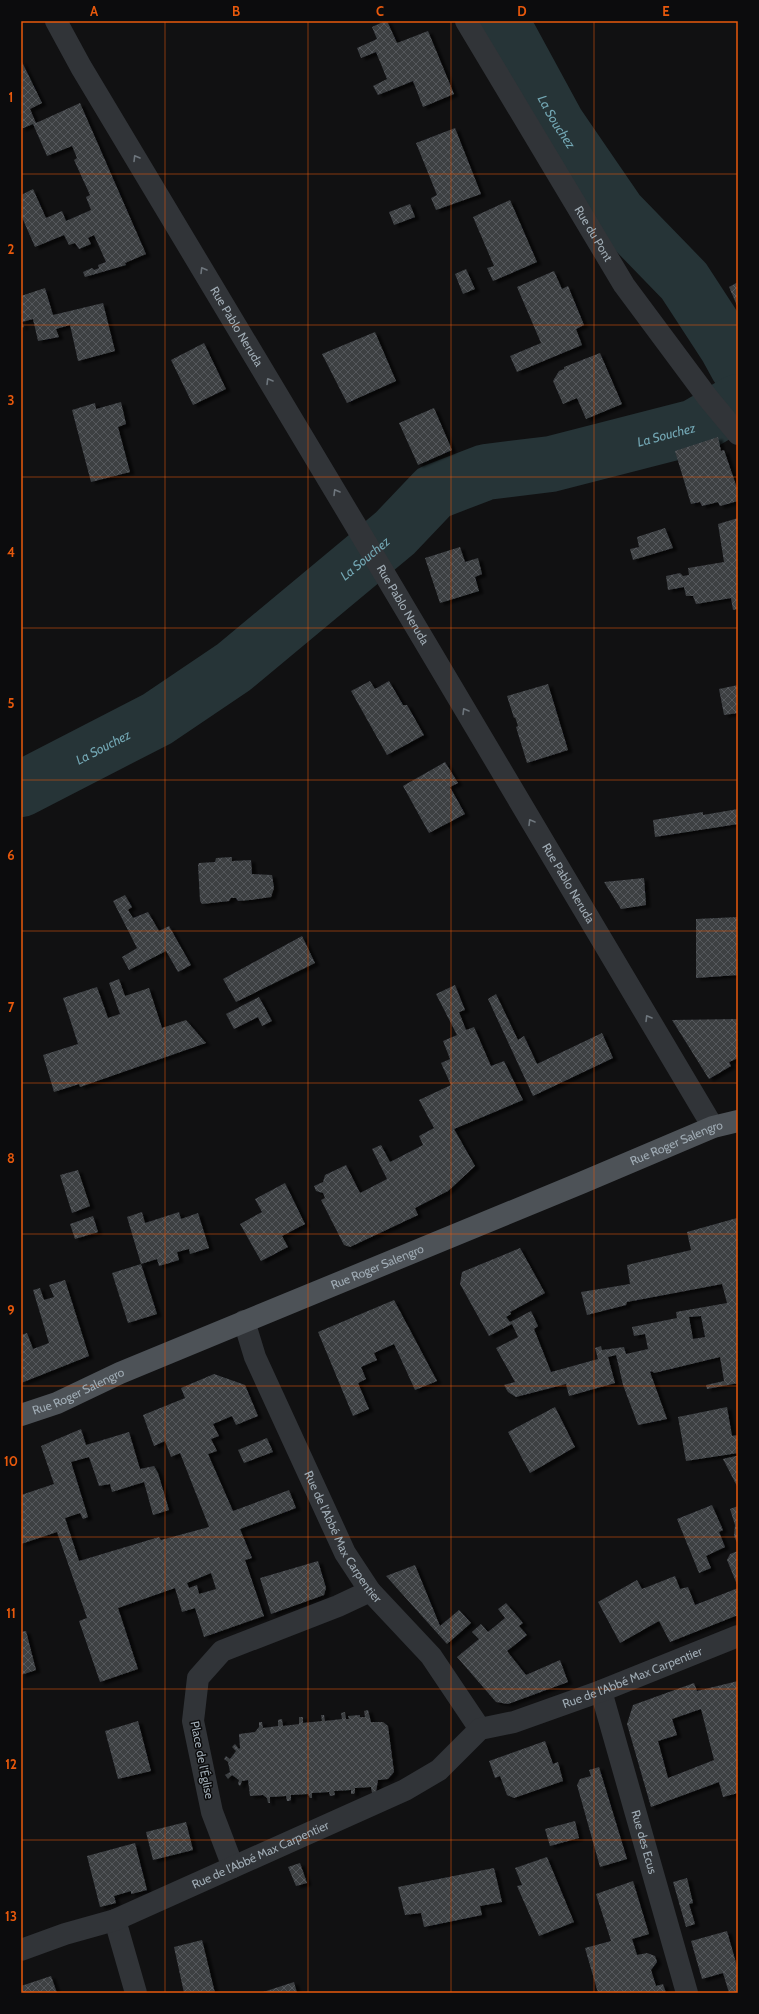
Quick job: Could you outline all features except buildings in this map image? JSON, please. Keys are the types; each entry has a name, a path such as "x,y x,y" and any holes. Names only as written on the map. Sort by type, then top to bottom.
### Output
{"main road":[{"name":"Rue Roger Salengro","path":"21,1415 58,1403 120,1373 713,1127 737,1123"}],"street":[{"name":"Rue Pablo Neruda","path":"56,21 81,68 356,526 713,1127"},
{"name":"Rue du Pont","path":"466,21 624,285 708,398 735,431"},
{"name":"Rue de l'Abbé Max Carpentier","path":"244,1321 255,1357 345,1553 370,1591 431,1656 480,1729"},
{"name":"Place de l'Église","path":"233,1867 212,1812 193,1721 198,1678 222,1651 338,1606 370,1591"},
{"name":"Rue de l'Abbé Max Carpentier","path":"21,1950 65,1934 115,1920 405,1790 438,1770 480,1729 514,1722 601,1691 738,1636"},
{"name":"Rue des Ecus","path":"601,1691 687,1993"},
{"path":"115,1920 136,1993"}],"waterway":[{"name":"La Souchez","path":"501,21 557,124 618,213 684,281 727,347 738,367"},
{"name":"La Souchez","path":"21,789 157,719 234,667 395,533 434,492 486,472 551,464 695,427 738,402"}]}
